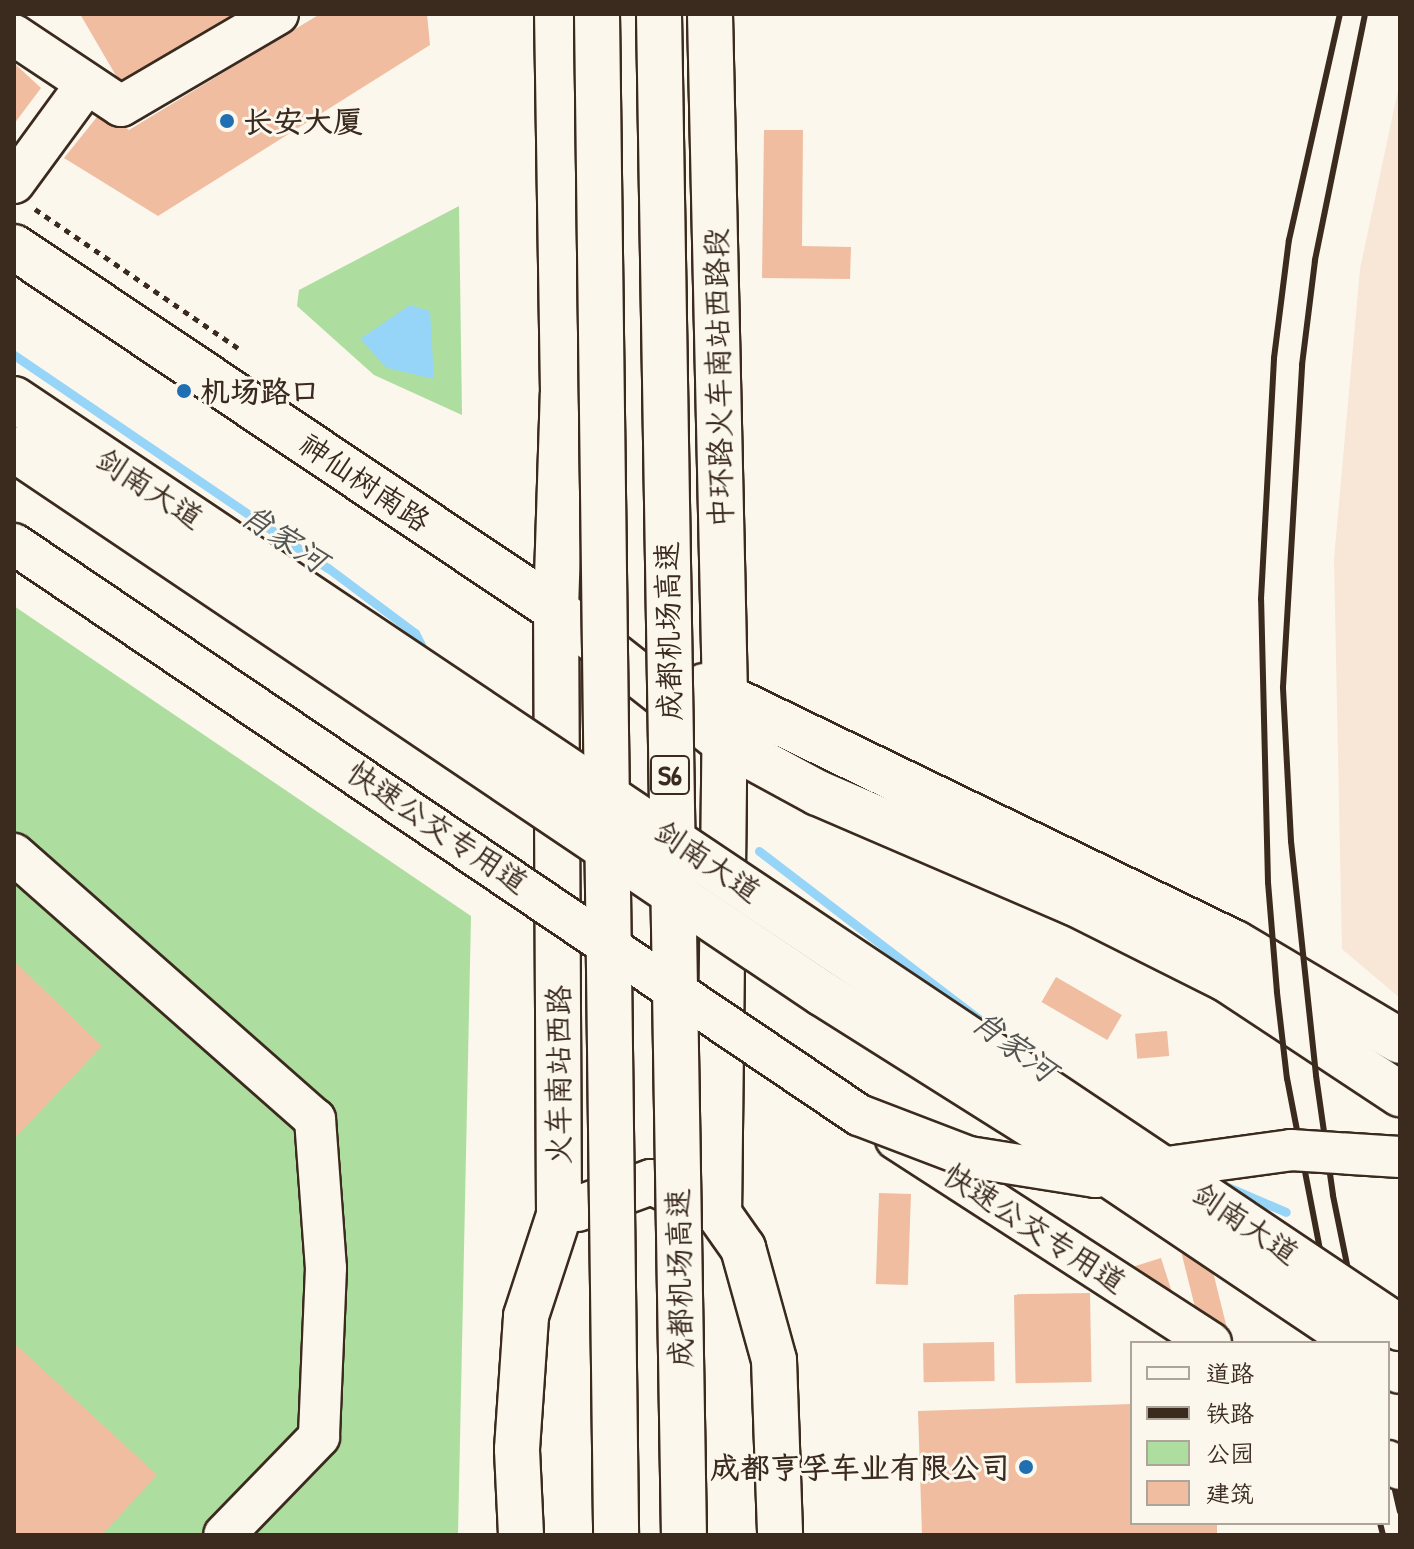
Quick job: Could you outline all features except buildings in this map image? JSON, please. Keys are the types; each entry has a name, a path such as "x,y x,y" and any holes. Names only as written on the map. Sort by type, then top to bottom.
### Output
{"main road":[{"name":"火车南站西路","path":"521,1535 517,1449 526,1316 559,1215 556,610 563,393 557,14"},
{"name":"成都机场高速","path":"597,14 616,1535"},
{"name":"成都机场高速","path":"659,14 684,1535"},
{"name":"中环路火车南站西路段","path":"710,14 724,742"},
{"name":"神仙树南路","path":"15,251 556,610"},
{"name":"剑南大道","path":"14,399 1400,1328"},
{"name":"剑南大道","path":"14,449 823,994 1099,1168 1356,1341"},
{"path":"556,610 725,697 1235,943 1400,1041"},
{"path":"556,610 724,742 818,793 1074,903 1226,979 1400,1094"},
{"path":"719,1214 724,742"},
{"path":"559,1215 651,1182 719,1214 743,1248 774,1360 780,1535"}],"lane":[{"path":"14,19 23,14"},
{"path":"14,35 85,86 121,106 278,14"},
{"path":"14,183 85,86"},
{"name":"快速公交专用道","path":"14,544 859,1115 1208,1341"},
{"path":"14,854 315,1119 326,1268 319,1437 224,1535"},
{"name":"快速公交专用道","path":"859,1115 969,1157 1095,1177 1291,1150 1400,1157"}],"shaded area":[{"path":"1400,81 1400,998 1342,949 1334,559 1360,269"}],"green space":[{"path":"459,206 462,415 374,375 297,306 299,290"},
{"path":"14,606 471,916 458,1535 14,1535"}],"water":[{"path":"410,305 430,311 434,379 387,368 360,339"}],"waterway":[{"name":"肖家河","path":"14,355 328,568 415,633 426,655"},
{"name":"肖家河","path":"759,851 985,1024"},
{"name":"肖家河","path":"1225,1186 1286,1212"}],"railway":[{"path":"1338,1341 1287,1079 1277,992 1268,882 1261,599 1274,358 1289,240 1340,14"},
{"path":"1363,1341 1333,1195 1316,1075 1291,841 1283,687 1302,365 1315,260 1365,14"},
{"path":"1390,1469 1400,1512"},
{"path":"1380,1525 1383,1535"}],"place":[{"name":"长安大厦","path":"227,121"},
{"name":"机场路口","path":"184,391"},
{"name":"成都亨孚车业有限公司","path":"1026,1467"}]}
